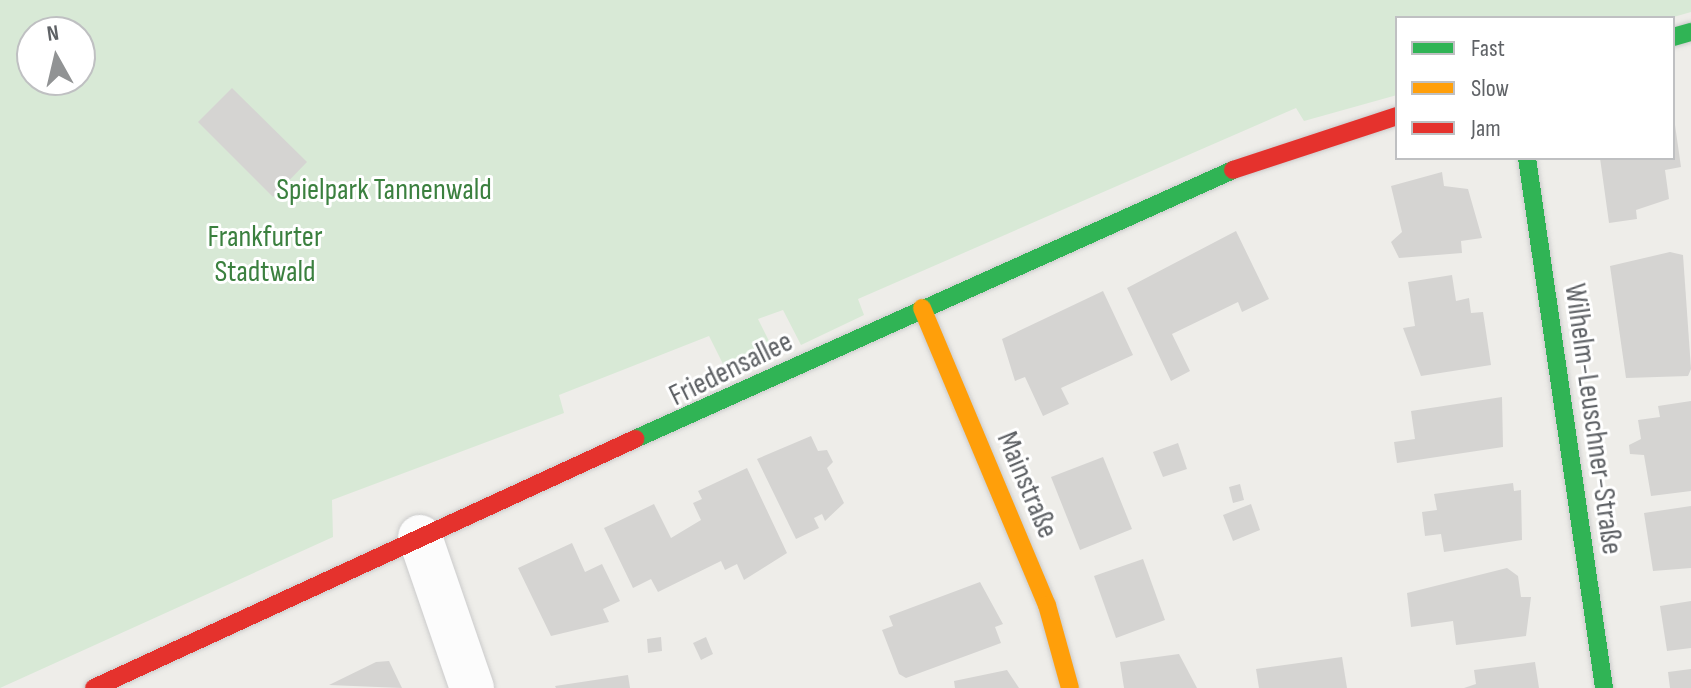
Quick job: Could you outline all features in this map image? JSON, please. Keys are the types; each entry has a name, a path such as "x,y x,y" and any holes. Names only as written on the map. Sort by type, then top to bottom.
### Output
{"street":[{"name":"Friedensallee","path":"94,688 420,537 653,437 922,308 1227,169 1395,117"},
{"name":"Wilhelm-Leuschner-Straße","path":"1527,160 1604,688"},
{"name":"Mainstraße","path":"922,308 1047,605 1070,688"},
{"path":"420,537 472,688"}],"green space":[{"name":"Frankfurter Stadtwald","path":"0,0 1691,0 1691,12 1675,17 1395,16 1395,96 1304,121 1296,108 858,299 864,315 801,345 783,310 758,319 777,357 731,380 709,336 559,395 564,413 332,500 333,537 0,688"}],"building":[{"path":"232,88 307,162 273,197 198,122"},
{"path":"1675,125 1681,167 1665,170 1669,199 1636,210 1637,219 1609,223 1600,160 1675,160"},
{"path":"1442,172 1444,186 1468,189 1482,238 1461,241 1462,253 1399,258 1391,242 1402,232 1391,186"},
{"path":"1236,231 1269,299 1242,312 1238,302 1172,334 1190,371 1171,381 1127,288"},
{"path":"1670,252 1683,255 1691,369 1688,376 1626,378 1610,266"},
{"path":"1452,275 1456,301 1469,298 1471,313 1483,312 1491,365 1421,376 1403,328 1415,326 1408,282"},
{"path":"1103,291 1133,355 1061,388 1069,404 1043,416 1025,377 1015,381 1002,339"},
{"path":"1502,397 1503,447 1397,463 1394,442 1415,439 1411,411"},
{"path":"1691,401 1691,491 1651,496 1644,455 1630,454 1629,445 1641,439 1638,420 1660,417 1658,406"},
{"path":"811,436 818,451 827,450 833,462 827,468 844,503 825,521 822,514 814,518 819,528 796,539 757,459"},
{"path":"1178,443 1187,469 1163,477 1153,452"},
{"path":"1103,457 1132,529 1080,550 1051,477"},
{"path":"747,468 787,553 744,580 737,564 725,570 721,561 658,592 651,579 633,588 604,528 654,504 671,538 701,520 693,503 702,499 698,491"},
{"path":"1513,483 1514,491 1521,490 1522,540 1444,552 1441,534 1425,536 1422,512 1437,510 1434,494"},
{"path":"1240,484 1244,500 1233,503 1229,487"},
{"path":"1251,504 1260,530 1233,541 1223,515"},
{"path":"1691,506 1691,568 1653,571 1644,513"},
{"path":"572,543 585,572 602,564 620,601 603,609 609,622 551,636 518,568"},
{"path":"1143,559 1165,620 1116,638 1094,576"},
{"path":"1507,568 1518,576 1521,597 1531,597 1526,636 1456,645 1453,621 1411,627 1407,593"},
{"path":"980,582 1003,624 995,627 1001,643 906,678 899,674 882,630 893,626 889,616"},
{"path":"1691,601 1691,648 1667,651 1660,606"},
{"path":"661,637 662,651 648,653 647,639"},
{"path":"706,637 713,654 701,660 693,643"},
{"path":"1179,654 1197,688 1124,688 1120,662"},
{"path":"1342,657 1347,688 1259,688 1256,669"},
{"path":"389,661 402,688 329,685 376,662"},
{"path":"1535,662 1539,688 1464,688 1476,684 1474,670"},
{"path":"1691,669 1691,688 1670,688 1668,672"},
{"path":"1007,670 1019,688 955,688 954,681"},
{"path":"628,675 630,688 555,686"}],"traffic: fast":[{"path":"1675,36 1691,32"},
{"path":"1527,160 1604,688"},
{"path":"635,439 1233,170"}],"traffic: slow":[{"path":"922,308 1047,605 1070,688"}],"traffic: jam":[{"path":"1233,170 1395,117"},
{"path":"94,688 635,439"}],"park label":[{"name":"Spielpark Tannenwald","path":"384,190"}]}
